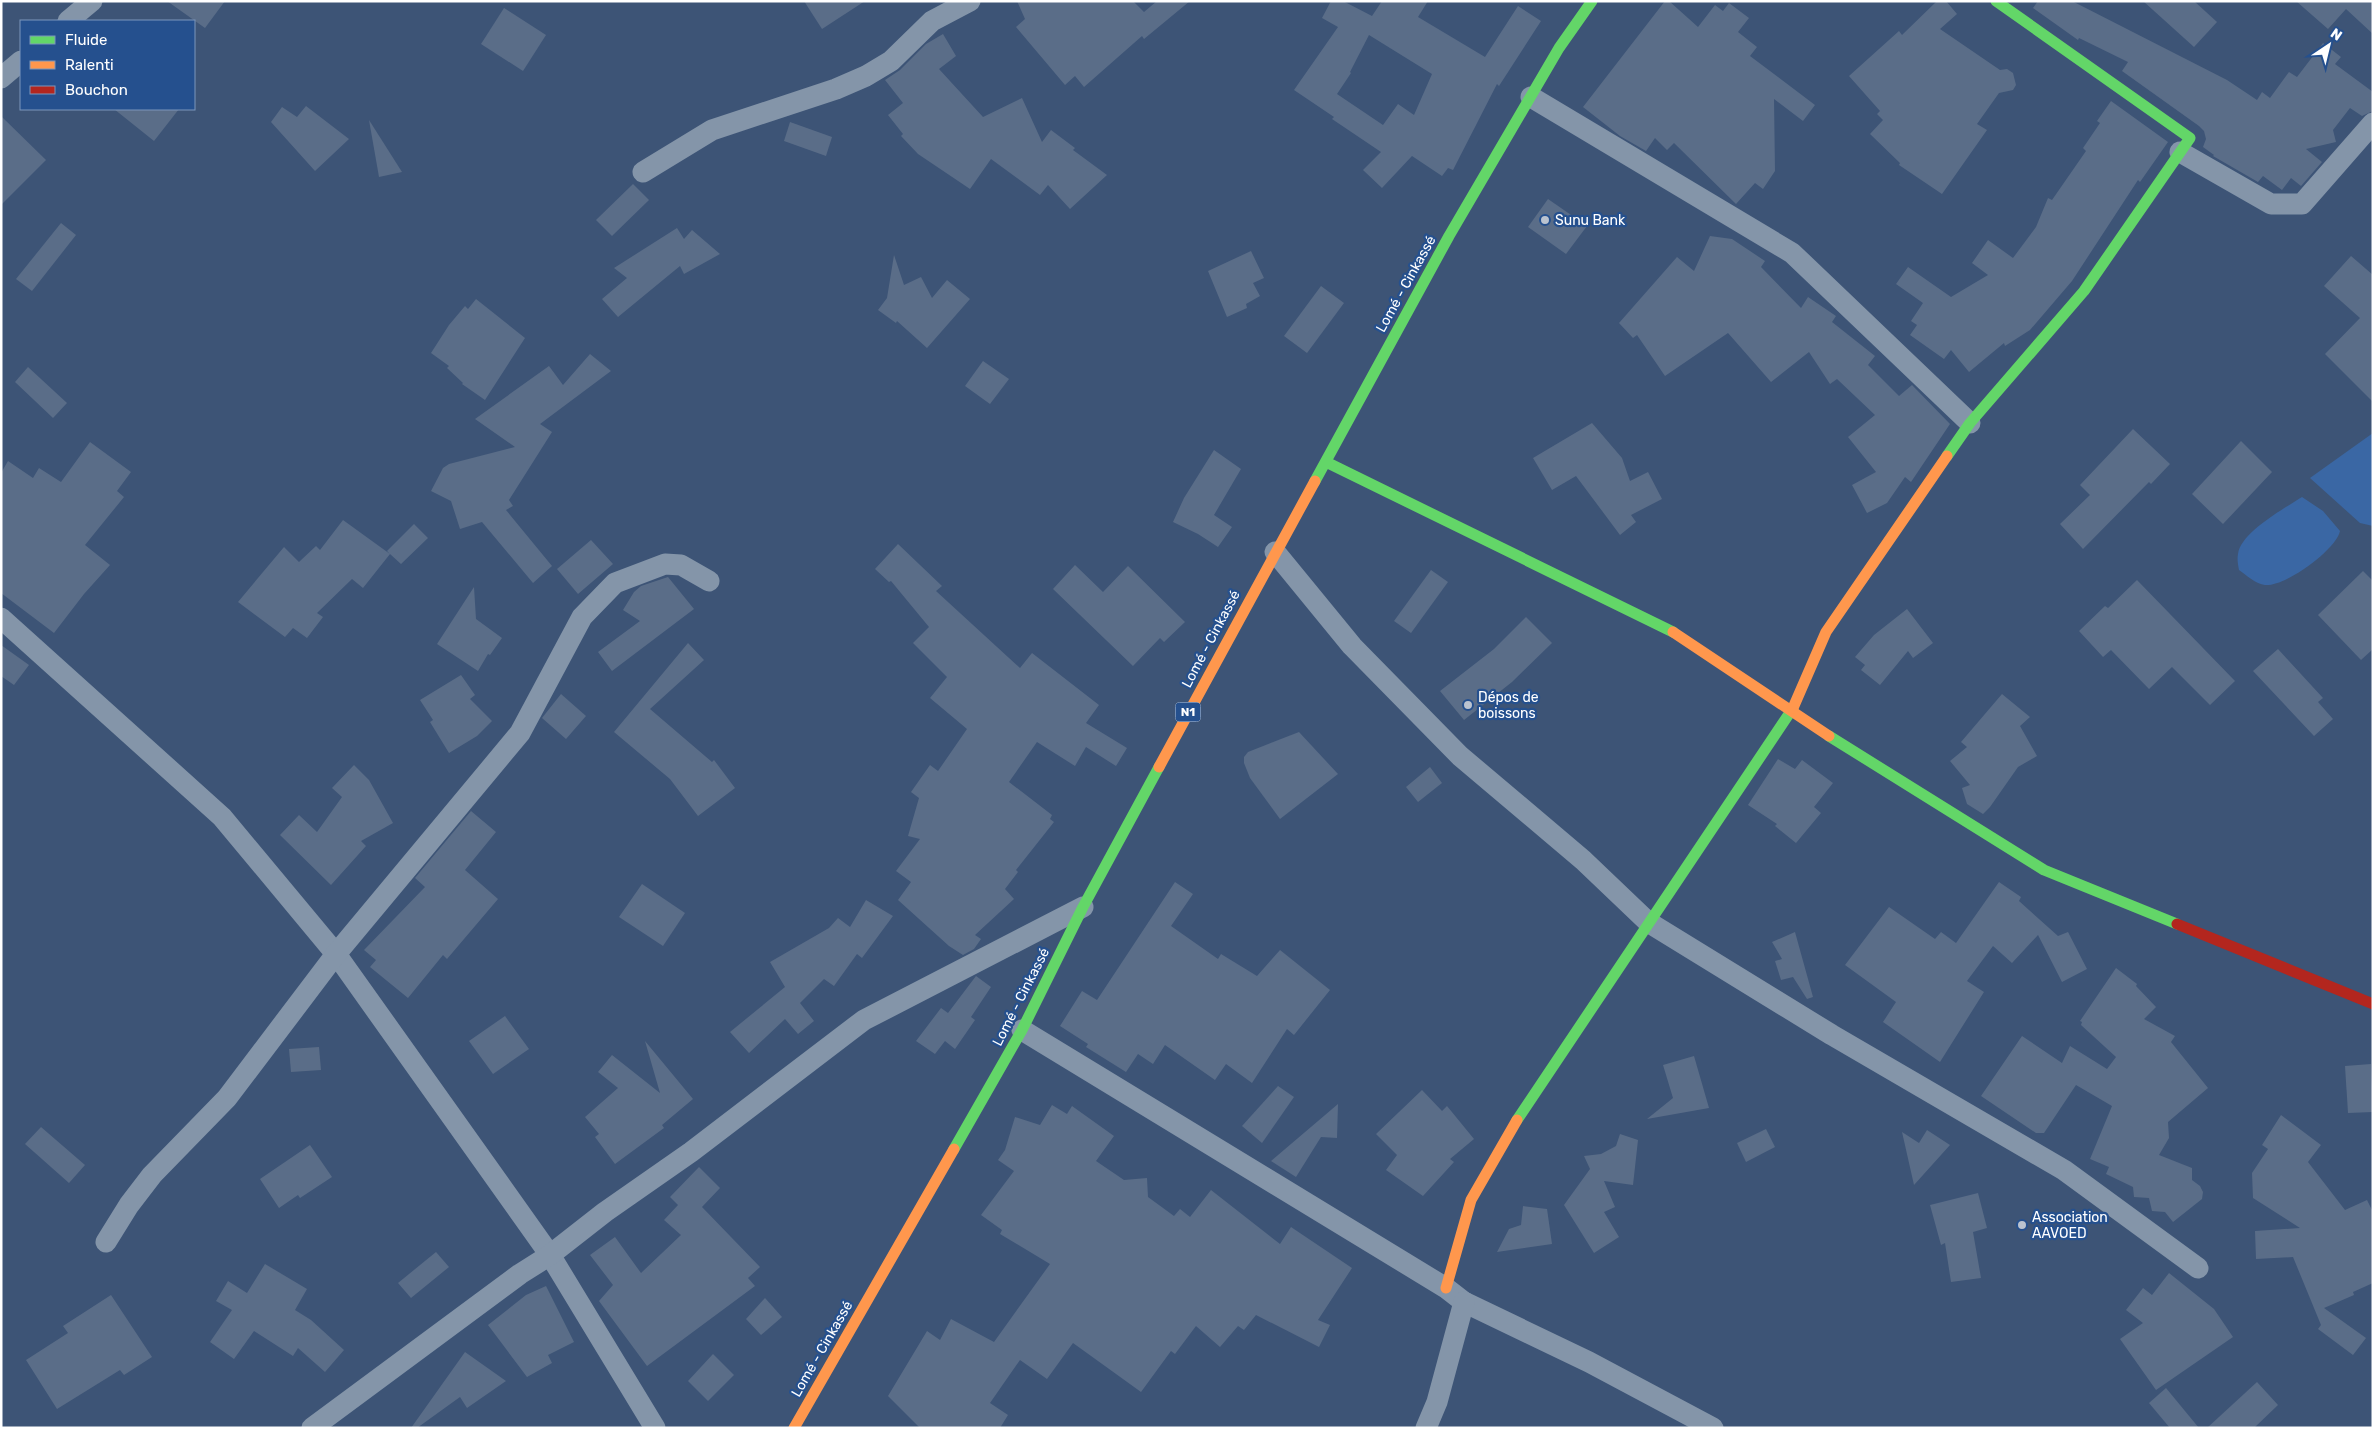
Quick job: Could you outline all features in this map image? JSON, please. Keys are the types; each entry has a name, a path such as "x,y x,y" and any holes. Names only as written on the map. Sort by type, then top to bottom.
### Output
{"main road":[{"name":"Lomé - Cinkassé","path":"794,1428 1022,1030 1083,907 1449,236 1559,48 1592,1"},
{"path":"1446,1288 1471,1200 1525,1107 1791,712 1826,632 1970,423 2084,291 2190,138 1996,1"},
{"path":"1326,462 1676,634 1791,712 2044,870 2373,1004"}],"street":[{"path":"69,20 92,1"},
{"path":"643,172 712,130 836,89 866,76 891,61 932,21 970,1"},
{"path":"1,78 20,62"},
{"path":"1531,97 1792,253 1970,423"},
{"path":"2180,152 2271,204 2302,204 2373,123"},
{"path":"1275,552 1352,646 1460,756 1583,860 1648,922 1832,1035 2064,1170 2198,1268"},
{"path":"106,1242 152,1175 227,1098 336,954 520,733 582,617 615,583 665,564 681,565 709,581"},
{"path":"1,618 222,816 336,954 550,1256 655,1428"},
{"path":"312,1428 520,1274 550,1256 606,1212 690,1152 864,1020 1083,907"},
{"path":"1022,1030 1446,1288 1464,1302 1588,1362 1713,1428"},
{"path":"1426,1428 1437,1402 1464,1302"}],"shaded area":[{"path":"2373,433 2373,526 2360,523 2310,478"},
{"path":"2302,497 2323,511 2340,531 2329,548 2296,574 2274,584 2262,584 2239,570 2238,556 2241,546 2247,537 2265,521"}],"building":[{"path":"167,1 225,1 205,28"},
{"path":"804,1 865,1 822,29"},
{"path":"1017,1 1133,1 1144,12 1157,1 1190,1 1144,39 1142,36 1084,87 1075,76 1065,85 1016,27 1025,19"},
{"path":"1331,1 1343,1 1372,16 1382,1 1428,1 1418,17 1485,57 1518,6 1541,21 1499,86 1497,84 1453,170 1448,168 1442,176 1412,156 1382,188 1363,170 1381,152 1332,119 1334,117 1294,90 1338,27 1322,18","holes":["1369,35 1432,74 1414,115 1398,104 1383,125 1337,94 1351,73"]},
{"path":"1665,1 1669,1 1698,27 1715,5 1723,11 1729,3 1749,18 1738,32 1757,47 1750,56 1815,105 1803,121 1774,99 1775,171 1763,189 1755,183 1736,204 1674,143 1667,150 1655,138 1646,151 1620,136 1583,107"},
{"path":"1937,1 1946,1 1957,14 1940,29 2000,70 2007,69 2013,73 2016,85 2013,90 1999,93 1977,124 1987,130 1942,194 1899,165 1900,163 1870,134 1883,120 1877,114 1880,111 1849,76 1899,31 1902,35"},
{"path":"2038,1 2072,1 2227,80 2257,100 2262,92 2270,98 2289,72 2297,77 2323,43 2341,57 2335,64 2373,92 2373,111 2362,116 2350,108 2333,130 2336,142 2306,149 2322,162 2301,186 2291,178 2282,190 2263,176 2258,182 2213,156 2203,147 2206,139 2204,131 2199,126 2122,71 2128,62 2079,38 2078,40 2033,8"},
{"path":"2143,1 2194,1 2217,22 2194,47"},
{"path":"2296,1 2373,1 2373,34 2346,9 2328,29"},
{"path":"504,8 546,35 523,71 481,44"},
{"path":"943,34 956,56 939,69 983,117 1022,98 1042,142 1051,130 1075,148 1073,150 1107,175 1070,209 1048,185 1040,195 991,159 970,189 918,154 901,136 903,134 888,115 903,103 885,80 900,70 926,44"},
{"path":"2111,101 2168,142 2140,182 2138,180 2072,281 2030,330 2005,346 2004,343 1969,372 1951,350 1944,359 1910,335 1917,325 1911,321 1923,303 1896,284 1908,267 1951,297 1988,275 1972,263 1988,240 2013,258 2036,227 2048,198 2052,200 2086,151 2083,148 2100,123 2097,121"},
{"path":"306,106 349,139 315,171 271,122 282,107 297,117"},
{"path":"115,110 178,110 154,141"},
{"path":"1,116 46,160 1,205"},
{"path":"369,120 402,172 379,177"},
{"path":"790,122 832,137 826,156 784,141"},
{"path":"633,184 649,200 612,236 596,220"},
{"path":"1548,199 1587,226 1566,254 1528,227"},
{"path":"61,223 76,235 32,291 16,279"},
{"path":"677,228 684,239 692,230 720,254 684,274 680,266 618,317 602,299 627,278 614,268"},
{"path":"1710,236 1732,239 1765,261 1761,267 1801,308 1808,297 1836,316 1832,322 1875,356 1868,365 1899,396 1912,385 1950,424 1911,482 1905,477 1887,503 1867,513 1852,485 1876,472 1848,437 1875,415 1837,379 1830,384 1809,352 1771,382 1728,333 1665,376 1637,335 1633,338 1619,323 1677,257 1694,271"},
{"path":"1251,251 1264,278 1253,283 1260,296 1246,304 1247,308 1227,317 1208,271"},
{"path":"894,255 904,285 921,277 932,298 947,280 970,299 927,348 897,321 896,323 878,310 887,298"},
{"path":"2351,256 2373,275 2373,402 2325,354 2360,318 2324,286"},
{"path":"1321,286 1344,303 1307,353 1284,336"},
{"path":"476,299 525,338 485,400 462,384 447,368 449,366 431,353 449,325 465,306 468,309"},
{"path":"590,354 611,371 540,424 552,432 509,500 513,506 506,510 552,566 533,583 482,522 460,529 451,501 431,491 443,468 449,464 515,447 475,419 549,366 563,385"},
{"path":"983,361 1009,379 990,404 965,386"},
{"path":"28,367 67,403 53,418 15,382"},
{"path":"1592,423 1622,458 1630,481 1648,472 1662,499 1631,515 1636,522 1620,535 1576,476 1552,490 1533,458"},
{"path":"2133,429 2170,464 2151,484 2149,482 2083,549 2060,524 2090,495 2080,485"},
{"path":"2241,441 2272,472 2223,524 2192,494"},
{"path":"90,442 131,472 117,491 124,497 85,545 110,565 84,594 54,633 1,593 1,473 8,461 33,478 39,468 61,482"},
{"path":"1214,450 1241,469 1214,515 1232,527 1218,547 1198,534 1173,522 1184,498"},
{"path":"343,520 390,554 363,588 352,579 317,613 323,617 307,638 293,628 285,637 238,602 284,547 299,562 316,546 320,550"},
{"path":"414,524 428,538 401,564 387,551"},
{"path":"591,540 613,564 578,594 557,569"},
{"path":"898,544 942,586 936,591 1020,668 1032,653 1099,705 1086,723 1127,748 1116,766 1086,747 1075,766 1037,742 1009,782 1052,815 1050,819 1054,822 1016,870 1018,872 1005,889 1014,899 975,935 981,939 974,949 963,955 949,946 898,900 911,882 896,871 920,839 908,836 919,798 911,792 930,765 938,771 967,729 930,698 947,677 913,643 929,627 891,581 889,582 875,569"},
{"path":"1075,565 1103,592 1128,566 1185,622 1164,642 1160,638 1133,666 1053,589"},
{"path":"1431,570 1448,582 1411,633 1394,621"},
{"path":"2363,571 2373,581 2373,649 2361,660 2318,615"},
{"path":"668,577 694,609 612,671 598,652 640,621 623,610 634,592 641,586"},
{"path":"2137,580 2235,681 2210,705 2172,667 2149,689 2111,650 2103,657 2079,631 2105,606 2108,608"},
{"path":"474,587 476,619 502,638 490,655 488,654 478,671 437,644"},
{"path":"1907,609 1933,643 1913,658 1908,651 1880,685 1861,670 1865,665 1855,657 1874,635"},
{"path":"1526,617 1552,643 1512,682 1464,720 1440,691 1494,649"},
{"path":"688,643 704,660 650,709 712,762 714,760 735,788 698,816 670,779 614,732"},
{"path":"1,645 29,665 14,685 1,676"},
{"path":"2278,649 2323,698 2318,702 2333,719 2314,736 2253,671"},
{"path":"461,675 475,695 470,699 492,721 477,736 449,753 430,722 433,720 420,700"},
{"path":"561,694 586,716 566,739 542,718"},
{"path":"2002,694 2030,717 2020,726 2037,756 2018,767 1983,814 1967,804 1962,788 1970,785 1950,761 1967,747 1961,742"},
{"path":"1299,732 1338,774 1280,819 1250,778 1244,763 1244,757 1248,752"},
{"path":"1778,759 1795,769 1802,760 1833,783 1814,807 1821,813 1796,843 1775,826 1777,824 1748,805"},
{"path":"354,765 369,780 393,823 361,841 366,846 331,885 280,835 299,815 317,832 342,797 332,788"},
{"path":"1430,767 1442,783 1418,802 1406,787"},
{"path":"471,811 496,832 465,870 498,899 447,959 443,955 408,998 370,967 376,960 364,950 425,887 415,878"},
{"path":"1175,882 1193,894 1171,926 1218,959 1221,954 1257,976 1280,950 1330,990 1294,1035 1287,1029 1252,1083 1226,1064 1215,1080 1165,1045 1153,1064 1138,1054 1126,1072 1086,1047 1088,1044 1060,1026 1082,991 1097,1000"},
{"path":"1999,882 2021,897 2019,901 2058,936 2068,932 2087,969 2062,982 2038,935 2012,963 1993,946 1967,981 1984,992 1940,1062 1883,1022 1896,1002 1845,965 1889,907 1935,939 1941,932 1956,943"},
{"path":"642,884 685,913 663,946 619,917"},
{"path":"866,900 893,916 862,958 857,954 834,986 824,979 800,1003 814,1021 798,1034 785,1019 749,1053 730,1032 785,987 770,962 829,928 838,918 850,927"},
{"path":"1795,932 1813,997 1807,999 1793,977 1781,980 1775,961 1782,959 1772,942"},
{"path":"2116,968 2137,984 2136,986 2156,1007 2144,1019 2175,1036 2171,1042 2208,1088 2168,1122 2169,1138 2159,1155 2192,1168 2192,1180 2200,1186 2203,1192 2202,1199 2173,1222 2165,1212 2152,1211 2149,1198 2134,1197 2133,1187 2106,1174 2109,1167 2090,1159 2112,1106 2076,1085 2044,1133 2036,1133 1981,1096 2022,1036 2062,1063 2070,1046 2107,1069 2116,1057 2081,1025 2082,1022 2080,1021"},
{"path":"976,976 991,987 971,1017 975,1020 955,1049 945,1041 935,1054 916,1041 941,1008 948,1013"},
{"path":"505,1016 529,1049 493,1074 469,1041"},
{"path":"645,1041 693,1099 662,1125 664,1128 615,1164 595,1137 599,1134 585,1117 618,1088 598,1072 612,1055 660,1093"},
{"path":"319,1047 321,1070 291,1072 289,1049"},
{"path":"1694,1056 1709,1108 1647,1119 1673,1098 1663,1065"},
{"path":"2371,1064 2373,1112 2348,1113 2345,1066"},
{"path":"1278,1086 1294,1097 1262,1143 1242,1126"},
{"path":"1422,1090 1442,1111 1447,1106 1474,1139 1450,1159 1454,1162 1423,1196 1386,1170 1397,1155 1376,1134"},
{"path":"1338,1104 1337,1138 1321,1137 1296,1177 1271,1161"},
{"path":"1052,1105 1067,1114 1072,1106 1114,1136 1096,1161 1124,1180 1147,1178 1148,1197 1174,1216 1180,1209 1190,1217 1211,1190 1280,1244 1291,1227 1352,1268 1318,1320 1330,1325 1319,1347 1256,1315 1244,1330 1238,1326 1220,1347 1196,1326 1175,1354 1171,1351 1141,1392 1073,1343 1047,1379 1020,1360 990,1403 1008,1415 1000,1428 920,1428 888,1396 927,1331 940,1340 951,1319 994,1342 1050,1264 1000,1234 1002,1230 981,1215 1014,1171 998,1160 1005,1150 1015,1117 1040,1125"},
{"path":"2281,1115 2321,1145 2308,1162 2345,1210 2367,1200 2373,1212 2373,1283 2353,1292 2354,1295 2324,1308 2366,1338 2353,1355 2318,1329 2321,1325 2293,1257 2256,1259 2255,1231 2300,1228 2253,1198 2252,1173 2268,1149 2262,1145"},
{"path":"41,1127 85,1165 69,1183 25,1144"},
{"path":"1766,1129 1775,1147 1746,1162 1737,1143"},
{"path":"1927,1130 1950,1145 1914,1185 1902,1132 1919,1143"},
{"path":"1620,1134 1638,1140 1633,1185 1604,1181 1615,1207 1604,1212 1619,1237 1594,1253 1564,1205 1590,1169 1584,1156 1601,1154 1616,1146"},
{"path":"310,1145 332,1177 300,1198 298,1195 279,1208 260,1179"},
{"path":"699,1167 720,1188 702,1207 760,1267 748,1278 755,1286 647,1366 599,1301 613,1285 590,1255 615,1237 641,1273 681,1235 664,1220 678,1205 670,1197"},
{"path":"1978,1193 1987,1228 1973,1232 1981,1278 1951,1282 1945,1243 1941,1245 1930,1205"},
{"path":"1523,1206 1547,1209 1552,1244 1497,1252 1509,1229 1521,1225"},
{"path":"436,1252 449,1267 411,1298 398,1283"},
{"path":"265,1264 307,1289 295,1310 311,1320 344,1350 325,1372 298,1348 293,1356 254,1331 234,1359 210,1342 232,1310 216,1301 228,1281 247,1293"},
{"path":"2169,1273 2214,1309 2233,1337 2156,1390 2120,1339 2143,1323 2126,1310 2143,1288 2152,1295"},
{"path":"546,1286 574,1342 548,1355 552,1363 527,1377 488,1325 526,1295"},
{"path":"111,1295 152,1357 124,1375 120,1370 57,1409 26,1360 68,1333 63,1326"},
{"path":"765,1298 782,1317 761,1335 746,1319"},
{"path":"465,1352 506,1381 467,1408 460,1397 417,1428 411,1428"},
{"path":"713,1354 734,1375 708,1401 688,1381"},
{"path":"2257,1382 2278,1405 2254,1428 2207,1428"},
{"path":"2166,1388 2199,1428 2170,1428 2149,1403"}],"traffic: fast":[{"path":"1315,481 1449,236 1559,48 1592,1"},
{"path":"1947,456 1970,423 2084,291 2190,138 1996,1"},
{"path":"1326,462 1673,632"},
{"path":"1517,1120 1793,708"},
{"path":"1829,736 2044,870 2177,924"},
{"path":"954,1149 1022,1030 1083,907 1159,767"}],"traffic: slow":[{"path":"1793,708 1826,632 1947,456"},
{"path":"1159,767 1315,481"},
{"path":"1673,632 1829,736"},
{"path":"1446,1288 1471,1200 1517,1120"},
{"path":"794,1428 954,1149"}],"traffic: jam":[{"path":"2177,924 2373,1004"}],"place":[{"name":"Sunu Bank","path":"1545,220"},
{"name":"Dépos de boissons","path":"1468,705"},
{"name":"Association AAVOED","path":"2022,1225"}]}
